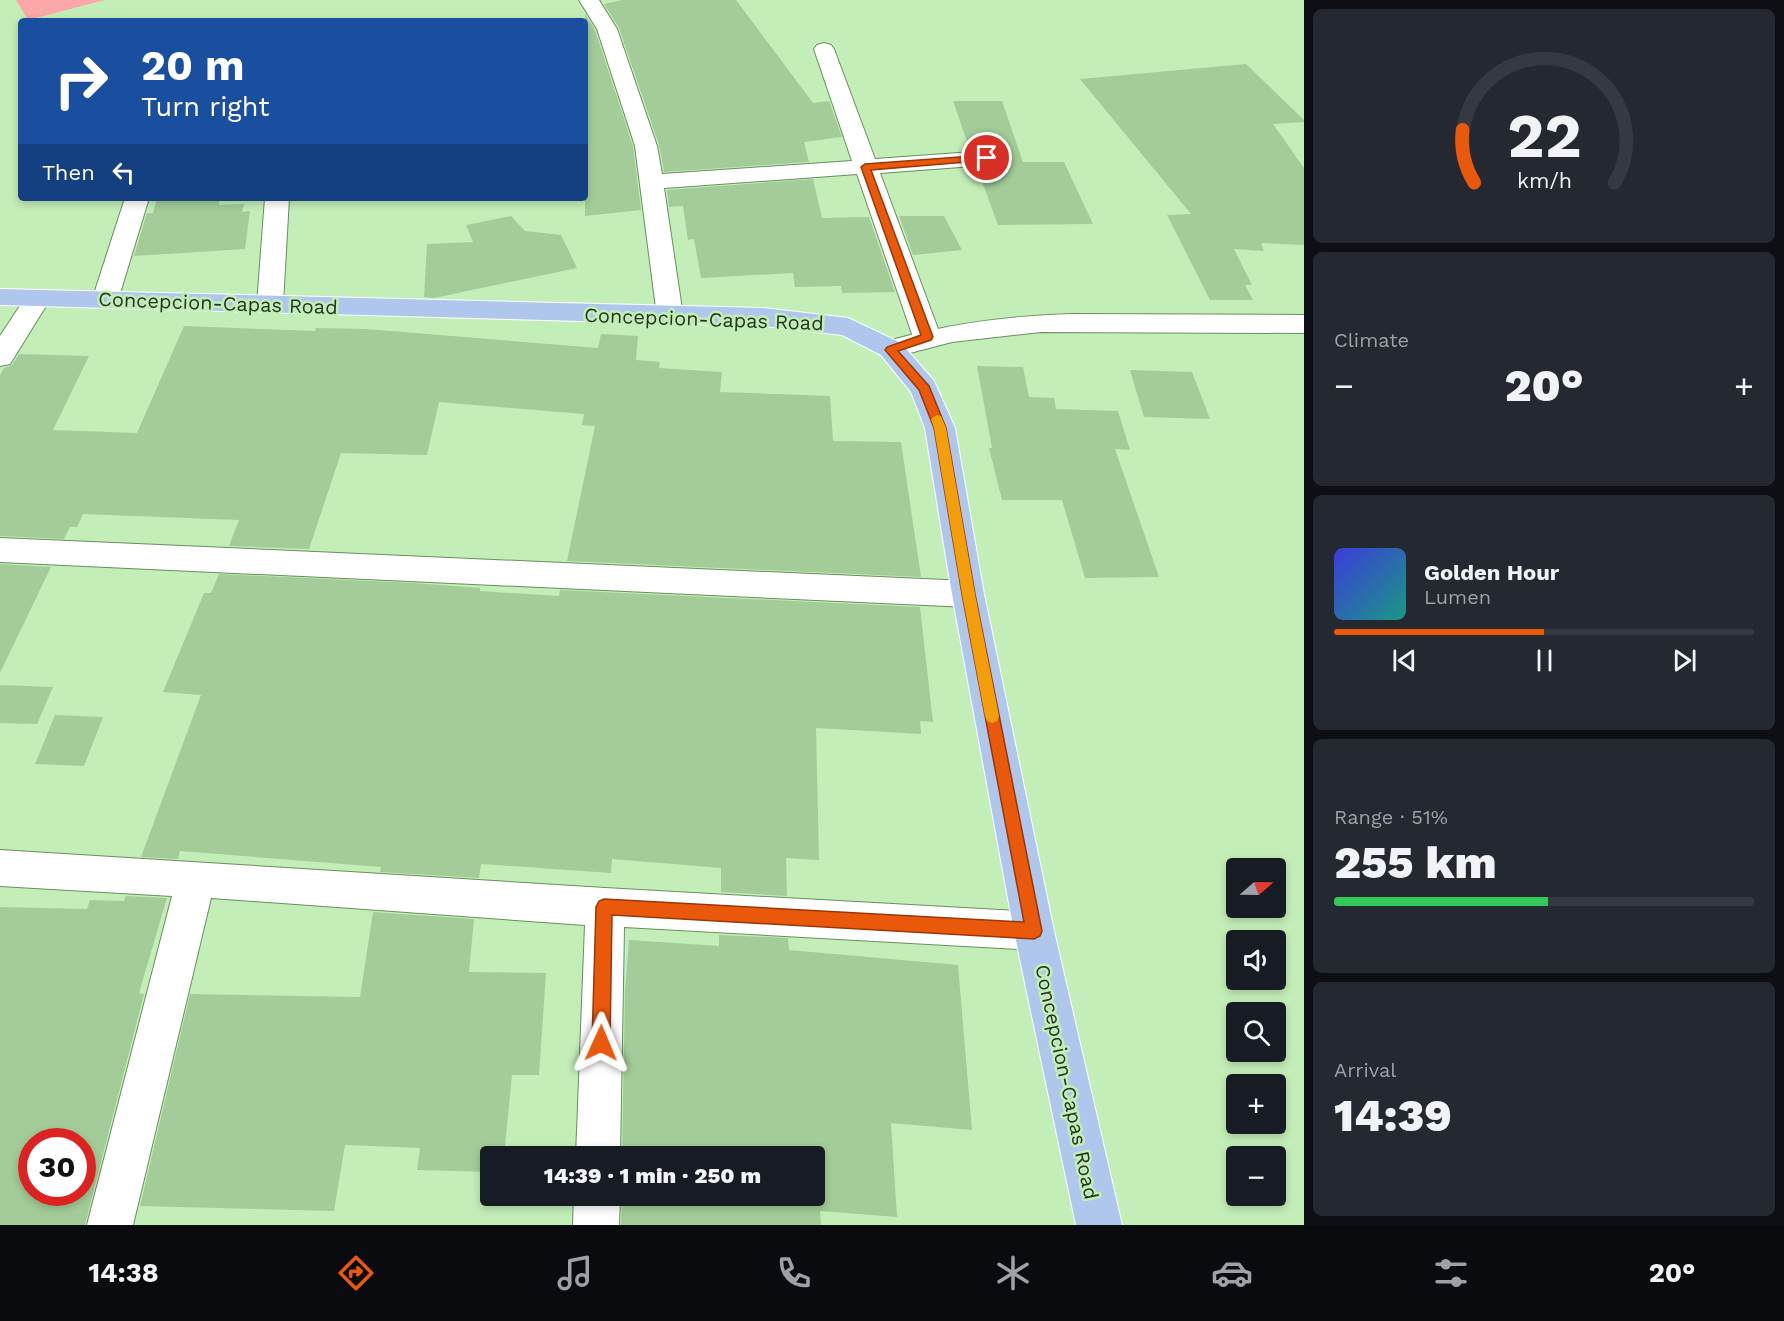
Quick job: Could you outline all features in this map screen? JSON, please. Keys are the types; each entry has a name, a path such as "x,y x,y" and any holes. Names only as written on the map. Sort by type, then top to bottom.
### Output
{"main road":[{"name":"Concepcion-Capas Road","path":"0,297 764,318 812,321 848,327 891,350 924,388 940,428 968,594 1034,931 1099,1225"}],"street":[{"path":"589,0 607,29 646,147 670,316"},
{"path":"824,49 927,337"},
{"path":"651,182 987,158"},
{"path":"105,300 136,201"},
{"path":"270,304 276,201"},
{"path":"0,357 38,298"},
{"path":"891,350 927,337 979,327 1041,322 1304,324"},
{"path":"0,550 968,594"},
{"path":"0,868 604,907 1034,931"},
{"path":"110,1225 195,879"},
{"path":"598,1146 604,907"},
{"path":"596,1225 597,1206"}],"shaded area":[{"path":"16,0 105,0 36,18 27,18"}],"building":[{"path":"622,0 736,0 813,103 829,101 842,137 804,142 809,162 664,172 659,145 619,28 604,4"},
{"path":"588,19 595,30 633,146 641,210 585,216 585,201 588,201"},
{"path":"1246,64 1304,120 1304,122 1273,124 1304,168 1304,245 1261,243 1264,251 1234,249 1252,285 1245,285 1253,300 1210,300 1167,215 1191,214 1080,79"},
{"path":"953,101 1002,101 1023,162 1064,162 1093,224 998,225 977,168 996,165 1001,157 996,151 988,149 970,150"},
{"path":"813,179 822,218 869,217 895,292 842,293 841,286 795,287 793,273 701,278 694,239 688,240 683,206 669,207 667,190"},
{"path":"156,201 220,201 219,205 244,204 242,212 250,211 245,249 134,256 147,213 153,213"},
{"path":"511,216 525,231 561,235 577,268 434,298 424,297 427,244 473,242 466,225"},
{"path":"899,216 944,216 962,250 913,255"},
{"path":"184,326 315,331 316,328 366,329 598,348 601,334 638,336 636,360 660,362 659,368 722,372 720,392 830,396 833,441 901,442 921,577 567,561 595,426 582,425 584,414 439,402 427,455 341,453 309,549 229,546 239,520 83,514 77,527 70,527 64,539 0,536 0,375 4,368 12,365 19,354 89,356 53,430 137,433"},
{"path":"977,366 1023,367 1029,397 1054,398 1056,409 1118,411 1130,450 1115,449 1159,577 1085,578 1062,500 1002,500 989,448 992,448"},
{"path":"1130,370 1192,372 1210,419 1144,417"},
{"path":"0,564 51,567 0,673"},
{"path":"219,574 414,583 480,588 480,591 559,596 560,590 920,607 933,722 920,721 921,734 816,728 819,860 786,858 787,896 721,892 721,868 612,859 611,873 481,864 479,878 380,872 381,867 180,851 178,859 141,857 201,695 163,692 204,593 211,593"},
{"path":"0,685 53,687 37,724 0,723"},
{"path":"55,715 103,717 84,766 35,764"},
{"path":"126,896 167,898 139,993 144,994 96,1182 96,1128 18,1128 18,1206 90,1206 85,1225 0,1225 0,907 87,909 90,900 124,901"},
{"path":"373,912 474,919 469,972 546,973 539,1075 512,1075 505,1146 480,1146 480,1172 417,1170 420,1148 345,1145 334,1211 140,1206 190,994 360,997"},
{"path":"719,935 788,938 789,950 958,965 972,1130 891,1123 897,1217 820,1211 821,1225 621,1225 622,1206 825,1206 825,1146 622,1146 625,990 629,940 719,946"}],"slow traffic":[{"path":"937,419 992,716"}],"route":[{"path":"601,1043 604,907 1034,931 968,594 940,428 924,388 891,350 927,337 902,274 865,167 987,158"}]}
